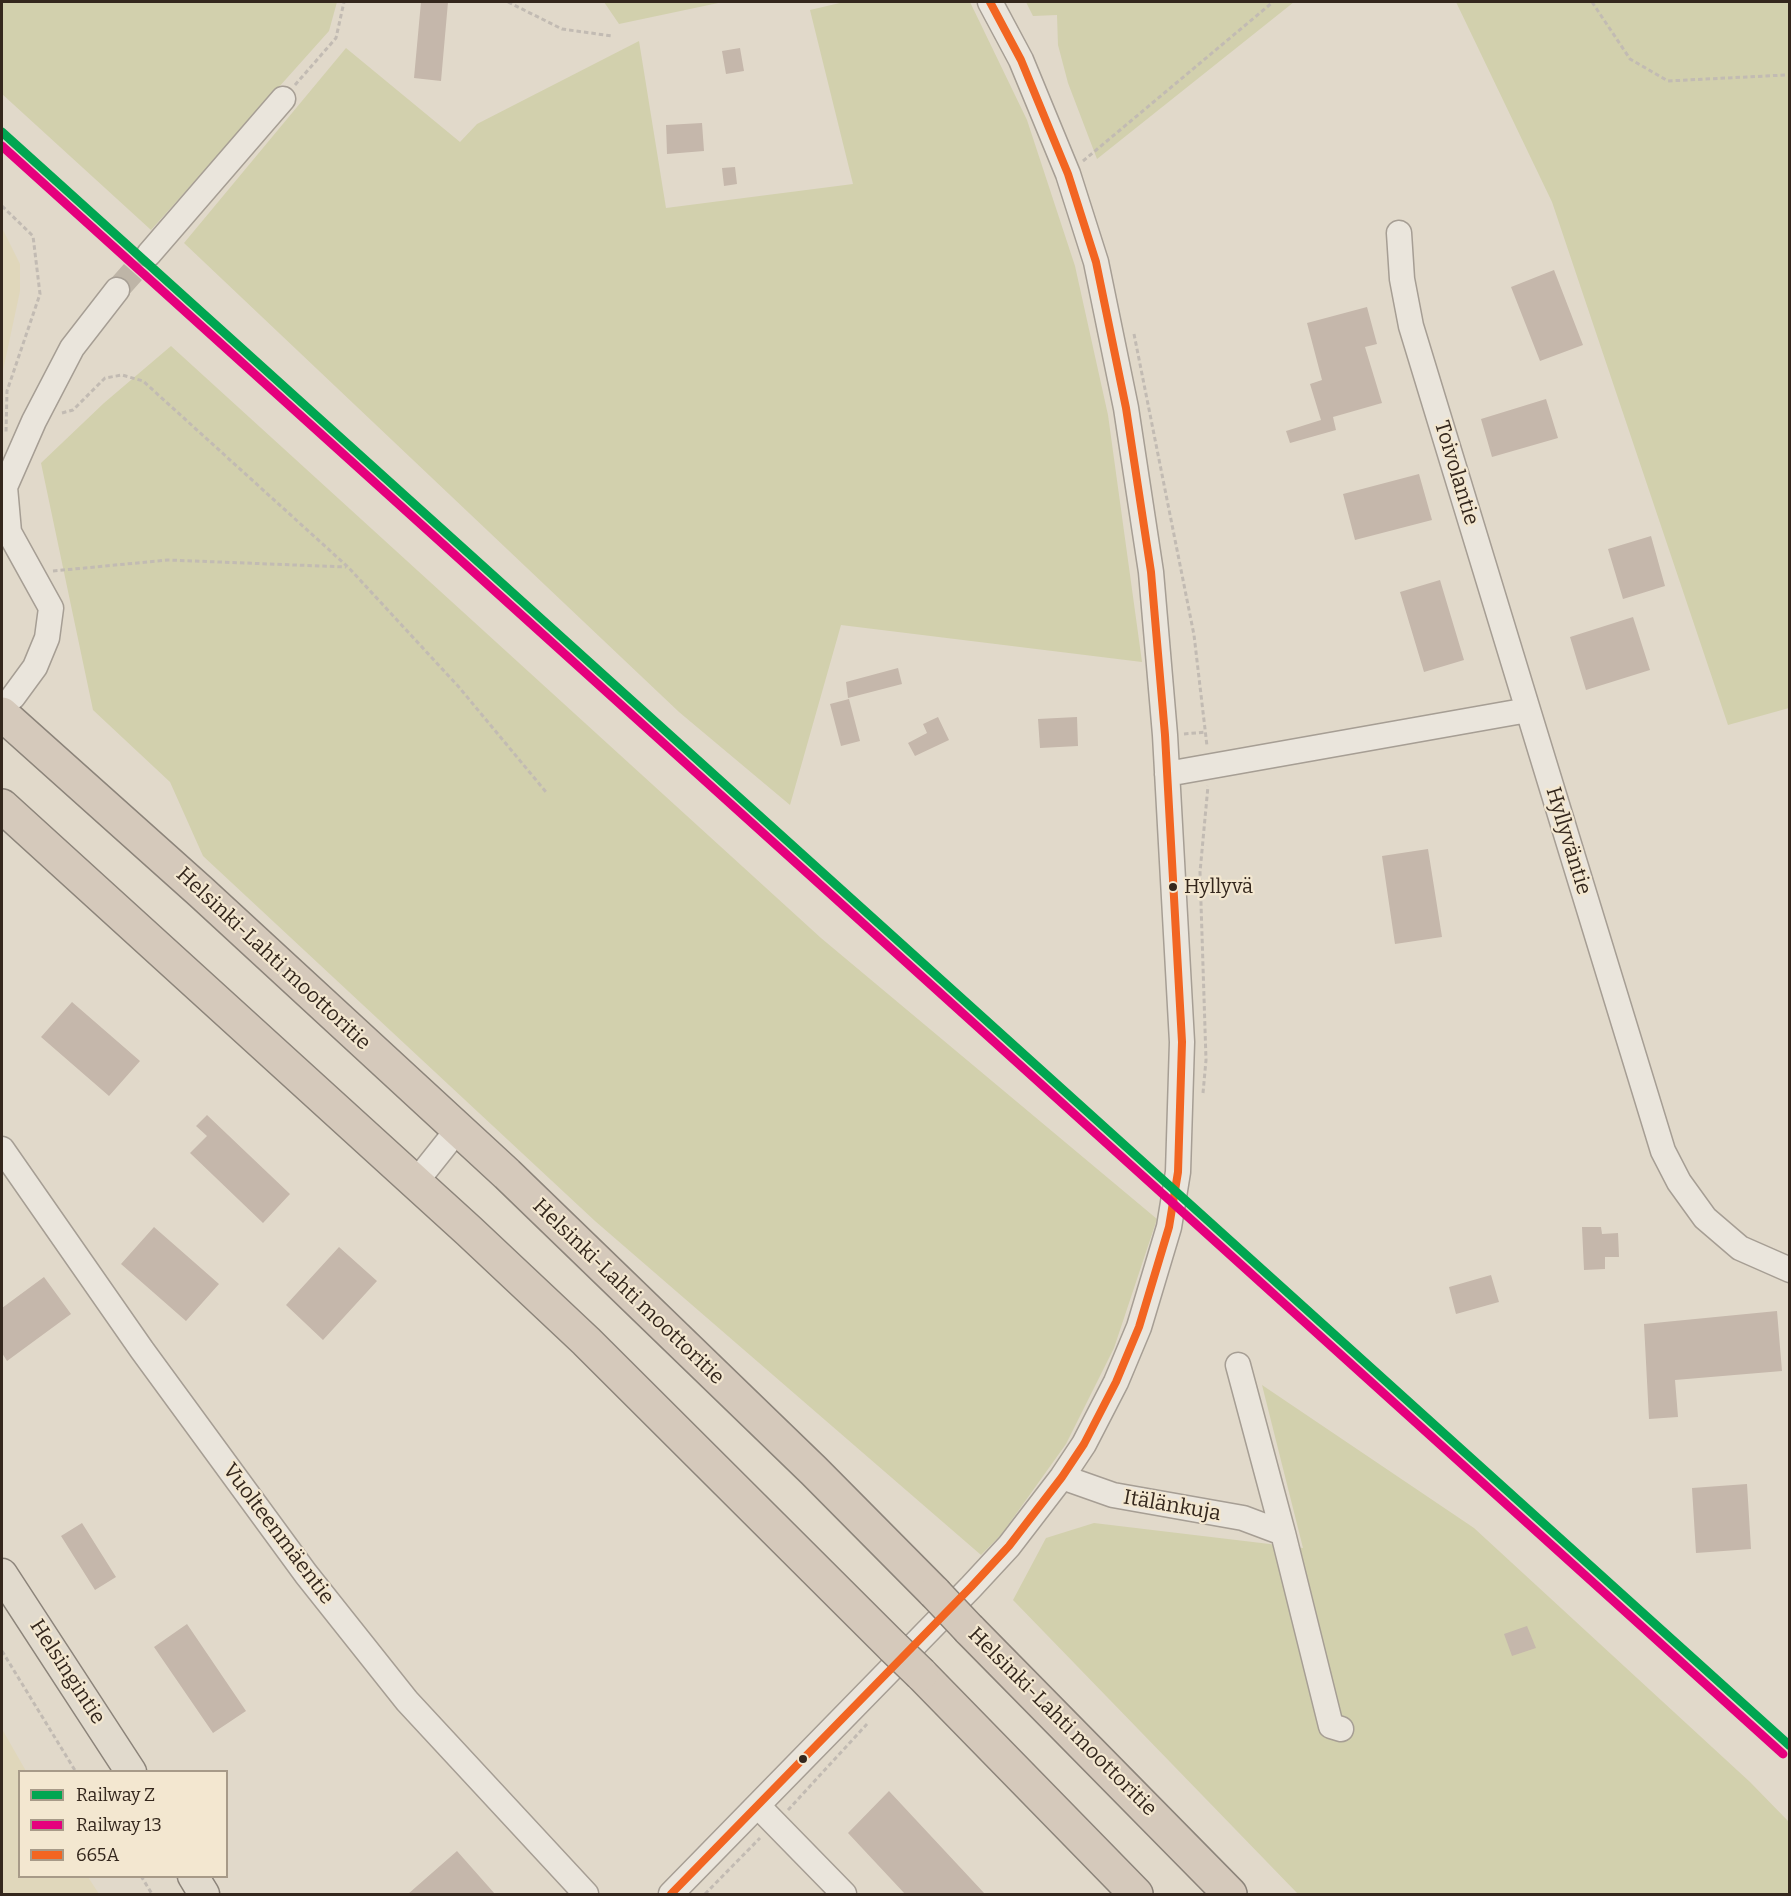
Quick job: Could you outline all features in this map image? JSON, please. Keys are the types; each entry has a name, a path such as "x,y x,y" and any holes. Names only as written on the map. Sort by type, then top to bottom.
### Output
{"highway":[{"name":"Helsinki-Lahti moottoritie","path":"7,705 201,892 458,1130 814,1471 1230,1894"},
{"path":"2,806 586,1341 1012,1765 1136,1894"},
{"path":"1012,1765 1104,1894"}],"main road":[{"name":"Helsingintie","path":"2,1574 130,1770"},
{"path":"194,1878 204,1894"}],"street":[{"path":"671,1894 1009,1546 1062,1477 1095,1423 1139,1327 1169,1227 1178,1172 1182,1042 1167,774 1151,572 1126,408 1096,262 1080,167 990,2"},
{"path":"149,255 283,99"},
{"name":"Toivolantie","path":"1399,233 1402,279 1411,326 1528,710"},
{"path":"7,705 35,667 47,638 51,608 9,532 4,488 34,421 72,348 117,290"},
{"path":"1167,774 1528,710"},
{"name":"Hyllyväntie","path":"1528,710 1664,1151 1679,1182 1705,1218 1740,1248 1790,1270"},
{"path":"415,1183 458,1130"},
{"name":"Vuolteenmäentie","path":"2,1149 142,1350 306,1574 407,1701 586,1894"},
{"path":"1238,1365 1283,1533 1330,1726 1341,1729"},
{"name":"Itälänkuja","path":"1062,1477 1113,1495 1244,1518 1283,1533"},
{"path":"758,1806 844,1894"}],"path":[{"path":"283,99 336,38 344,2"},
{"path":"508,2 562,29 612,36"},
{"path":"1080,167 1273,2"},
{"path":"1592,2 1630,59 1668,81 1785,75"},
{"path":"1080,167 1081,149"},
{"path":"2,206 33,236 40,294 7,391 6,434"},
{"path":"1132,328 1194,635 1204,706 1208,767 1200,880 1206,1060 1203,1094"},
{"path":"34,421 73,410 105,378 122,375 143,381 348,567 459,686 546,792"},
{"path":"31,573 168,560 348,567"},
{"path":"2,1651 75,1770"},
{"path":"705,1894 858,1737 872,1716"},
{"path":"142,1878 152,1894"}],"shaded area":[{"path":"2,2 337,2 329,31 151,230 2,94"},
{"path":"604,2 723,2 619,24"},
{"path":"844,2 970,2 1027,120 1075,266 1108,415 1142,662 841,625 790,805 679,712 184,243 346,48 460,142 477,124 639,41 666,208 853,184 810,10"},
{"path":"1026,2 1294,2 1097,159 1068,83 1058,45 1057,15 1033,16"},
{"path":"1456,2 1789,2 1789,708 1728,725 1552,202"},
{"path":"2,228 20,264 20,291 2,375"},
{"path":"171,346 821,938 1157,1219 1114,1348 1066,1444 1001,1535 981,1555 595,1221 203,856 170,782 93,710 41,463 104,403"},
{"path":"1262,1385 1474,1528 1750,1782 1789,1822 1789,1894 1298,1894 1013,1600 1046,1538 1094,1523 1303,1548"},
{"path":"2,1729 25,1770 18,1770 18,1878 89,1878 99,1894 2,1894"}],"building":[{"path":"421,2 448,2 441,81 414,78"},
{"path":"740,48 744,71 726,74 722,51"},
{"path":"702,123 704,151 667,154 666,125"},
{"path":"735,167 737,184 724,186 722,168"},
{"path":"1554,270 1583,345 1540,361 1511,287"},
{"path":"1367,307 1377,344 1365,347 1382,403 1333,417 1336,430 1290,443 1286,431 1321,420 1310,384 1322,380 1307,323"},
{"path":"1546,399 1558,438 1492,457 1481,419"},
{"path":"1419,474 1432,520 1355,540 1343,494"},
{"path":"1651,536 1665,586 1623,599 1608,549"},
{"path":"1440,580 1464,660 1424,672 1400,592"},
{"path":"1633,617 1650,670 1586,690 1570,637"},
{"path":"898,668 902,684 848,698 846,682"},
{"path":"849,699 860,741 841,746 830,704"},
{"path":"938,717 949,740 915,756 908,743 927,733 923,724"},
{"path":"1077,717 1078,746 1040,748 1038,719"},
{"path":"1428,849 1442,937 1395,944 1382,856"},
{"path":"72,1002 140,1061 109,1096 41,1037"},
{"path":"207,1115 290,1194 263,1223 190,1153 207,1136 196,1126"},
{"path":"154,1227 219,1284 186,1321 121,1264"},
{"path":"1582,1227 1601,1227 1602,1234 1618,1233 1619,1257 1605,1257 1605,1269 1584,1270"},
{"path":"339,1247 377,1281 323,1340 286,1305"},
{"path":"1491,1275 1499,1302 1456,1314 1449,1287"},
{"path":"44,1277 71,1314 7,1361 2,1353 2,1308"},
{"path":"1777,1311 1782,1371 1675,1380 1678,1417 1649,1419 1644,1324"},
{"path":"1747,1484 1751,1549 1696,1553 1692,1488"},
{"path":"82,1523 116,1577 95,1590 61,1536"},
{"path":"187,1624 246,1711 213,1733 154,1647"},
{"path":"1527,1626 1536,1648 1512,1656 1504,1634"},
{"path":"889,1791 985,1894 905,1894 848,1833"},
{"path":"457,1851 495,1894 408,1894"}],"tunnel":[{"path":"117,290 149,254"}],"rail line":[{"name":"Z","path":"2,132 1790,1746"},
{"name":"13","path":"2,146 1783,1754"}],"transit line":[{"name":"665A","path":"671,1894 971,1587 1009,1546 1062,1477 1084,1444 1116,1382 1139,1327 1169,1227 1178,1172 1182,1042 1165,735 1151,572 1126,408 1096,262 1068,174 1021,60 990,2"}],"place":[{"name":"Hyllyvä","path":"1173,887"}]}
